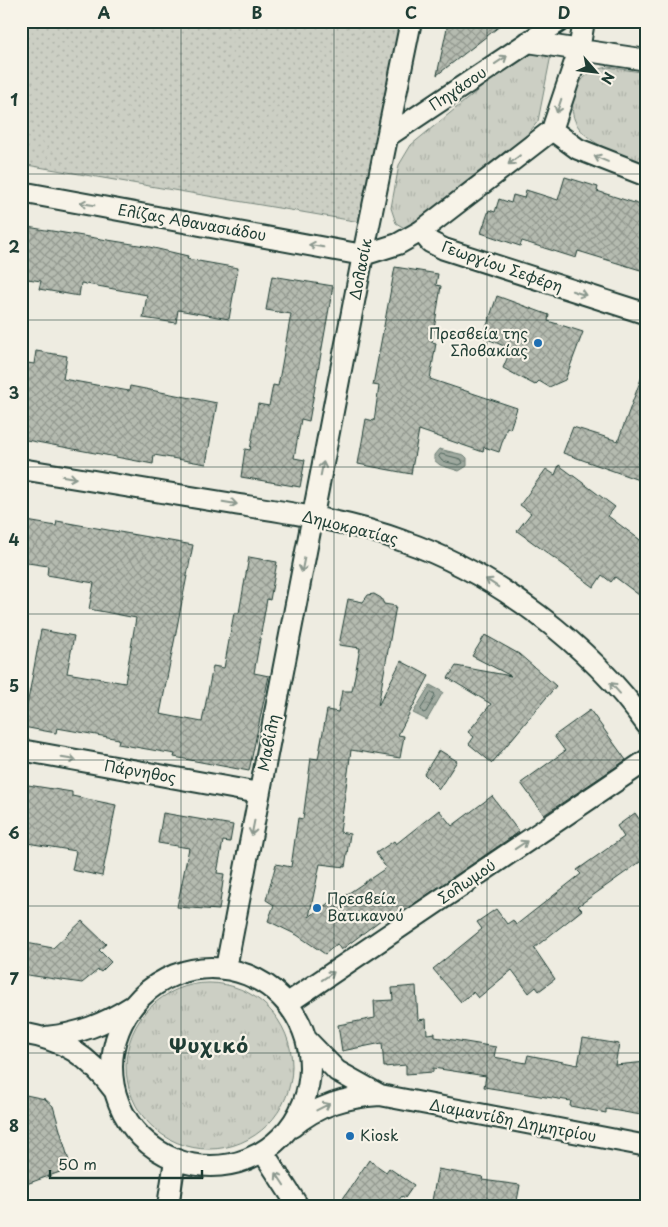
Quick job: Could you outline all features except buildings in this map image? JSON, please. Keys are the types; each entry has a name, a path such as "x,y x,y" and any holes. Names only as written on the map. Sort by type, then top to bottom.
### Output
{"street":[{"name":"Δολασίκ","path":"313,517 411,21"},
{"name":"Πηγάσου","path":"388,136 560,21"},
{"path":"364,255 398,244 421,231 552,130 579,50 584,21"},
{"path":"528,42 647,60"},
{"path":"552,130 578,149 647,176"},
{"name":"Ελίζας Αθανασιάδου","path":"21,192 364,255"},
{"name":"Γεωργίου Σεφέρη","path":"421,231 430,242 444,249 647,314"},
{"name":"Δημοκρατίας","path":"21,469 313,517 366,528 404,541 484,578 525,605 561,633 601,673 647,725"},
{"name":"Μαβίλη","path":"226,968 313,517"},
{"name":"Πάρνηθος","path":"21,750 259,793"},
{"name":"Σολωμού","path":"288,1003 647,760"},
{"path":"44,1037 68,1035 91,1029 132,1006 150,988 174,974 199,968 226,968 255,978 269,986 288,1003 299,1022 306,1040 310,1060 309,1080 304,1100 295,1118 283,1135"},
{"path":"114,1090 111,1061 113,1051 118,1032 132,1006"},
{"path":"21,1032 44,1037 65,1045 84,1057 101,1072 114,1090"},
{"name":"Διαμαντίδη Δημητρίου","path":"306,1040 338,1071 380,1095"},
{"name":"Διαμαντίδη Δημητρίου","path":"114,1090 122,1113 136,1133 154,1149 175,1160 197,1165 220,1166 242,1161 262,1152 306,1116 332,1103 356,1097 380,1095 647,1146"},
{"path":"262,1152 298,1206"},
{"path":"168,1206 175,1160"}],"green space":[{"path":"21,21 401,21 366,223 21,164"},
{"path":"530,53 551,55 538,121 528,134 421,220 406,229 396,223 391,208 399,165 411,145 510,64"},
{"path":"608,67 647,73 647,167 640,166 603,147 581,131 575,120 572,108 580,83 587,75"},
{"path":"217,983 241,989 268,1007 286,1034 291,1050 291,1082 286,1098 268,1125 255,1135 233,1146 201,1149 177,1143 156,1130 145,1119 129,1090 126,1058 132,1034 145,1013 156,1002 185,986"}],"water":[{"path":"439,449 464,455 467,458 467,466 459,471 440,465 434,460 434,455"},
{"path":"430,685 443,692 427,720 413,713"}],"place":[{"name":"Πρεσβεία της Σλοβακίας","path":"538,343"},
{"name":"Πρεσβεία Βατικανού","path":"317,908"},
{"name":"Kiosk","path":"350,1136"}],"district":[{"name":"Ψυχικό","path":"209,1046"}]}
